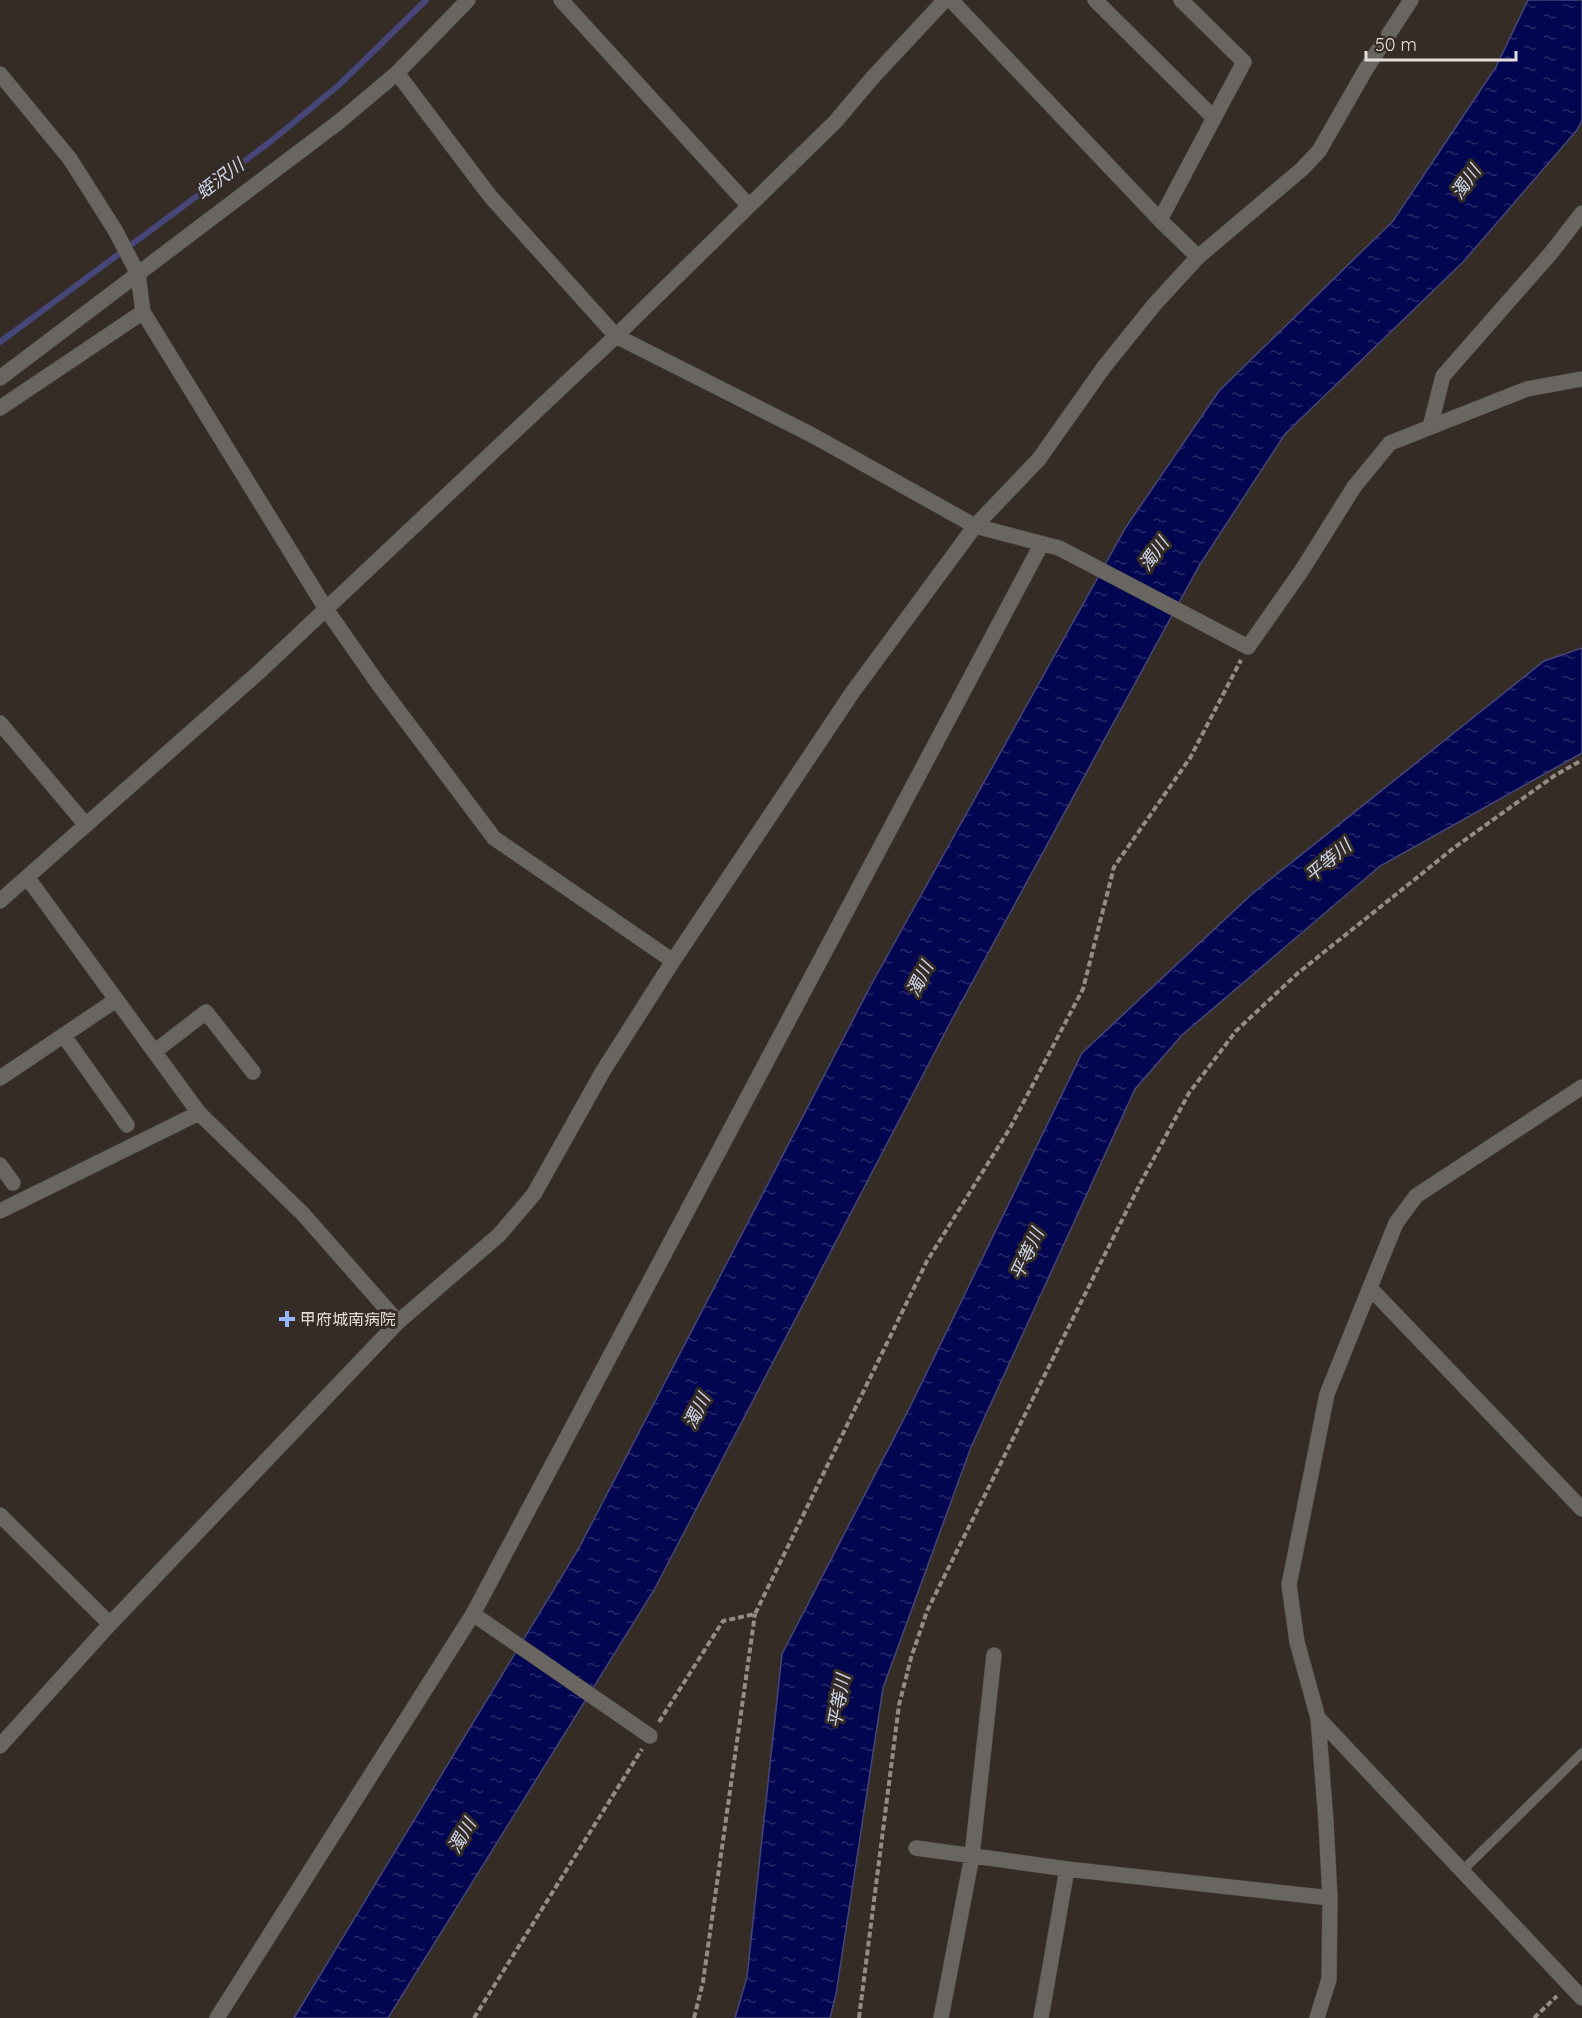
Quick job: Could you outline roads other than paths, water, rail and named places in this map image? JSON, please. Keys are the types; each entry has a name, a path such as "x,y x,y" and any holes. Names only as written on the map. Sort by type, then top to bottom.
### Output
{"street":[{"path":"0,378 134,268 303,149 397,73 468,0"},
{"path":"561,0 749,206"},
{"path":"0,901 259,672 616,336 835,122 874,76 945,0"},
{"path":"951,0 1160,220 1198,256"},
{"path":"1095,0 1214,118"},
{"path":"1160,220 1244,62 1181,0"},
{"path":"0,1746 110,1624 398,1322 499,1235 534,1194 603,1071 673,961 852,693 975,526 1039,459 1104,367 1154,304 1198,256 1302,169 1318,151 1366,69 1411,0"},
{"path":"397,73 490,196 616,336 812,435 975,526 1059,548 1248,646 1302,570 1354,487 1390,443 1527,389 1582,379"},
{"path":"0,74 70,159 119,237 134,268 144,312 326,609 379,685 494,838 673,961"},
{"path":"1430,428 1443,376 1551,253 1582,213"},
{"path":"0,408 144,312"},
{"path":"217,2018 473,1614 1041,545"},
{"path":"0,723 86,825"},
{"path":"27,878 199,1113 303,1214 398,1322"},
{"path":"0,1078 116,1000"},
{"path":"154,1052 206,1012 253,1072"},
{"path":"64,1036 127,1125"},
{"path":"1317,2018 1329,1979 1330,1898 1318,1718 1297,1642 1289,1586 1327,1394 1396,1222 1416,1196 1582,1087"},
{"path":"0,1211 199,1113"},
{"path":"0,1165 13,1183"},
{"path":"1370,1288 1582,1509"},
{"path":"0,1515 110,1624"},
{"path":"473,1614 650,1736"},
{"path":"941,2018 972,1856 994,1655"},
{"path":"1318,1718 1582,1998"},
{"path":"916,1848 1067,1869 1330,1898"},
{"path":"1041,2018 1067,1869"}],"lane":[{"path":"1462,1871 1582,1753"}],"water":[{"name":"濁川","path":"1528,0 1582,0 1582,120 1577,130 1463,262 1285,434 1199,566 950,1023 654,1590 388,2018 294,2018 579,1548 871,985 1126,527 1219,391 1393,221 1496,67"},
{"name":"平等川","path":"1582,648 1582,753 1380,866 1182,1035 1135,1089 971,1447 883,1688 836,1994 830,2018 735,2018 747,1977 782,1654 909,1409 1082,1053 1253,893 1544,661"}],"waterway":[{"name":"蛭沢川","path":"0,342 270,142 339,85 426,0"}],"place":[{"name":"甲府城南病院","path":"287,1319"}]}
